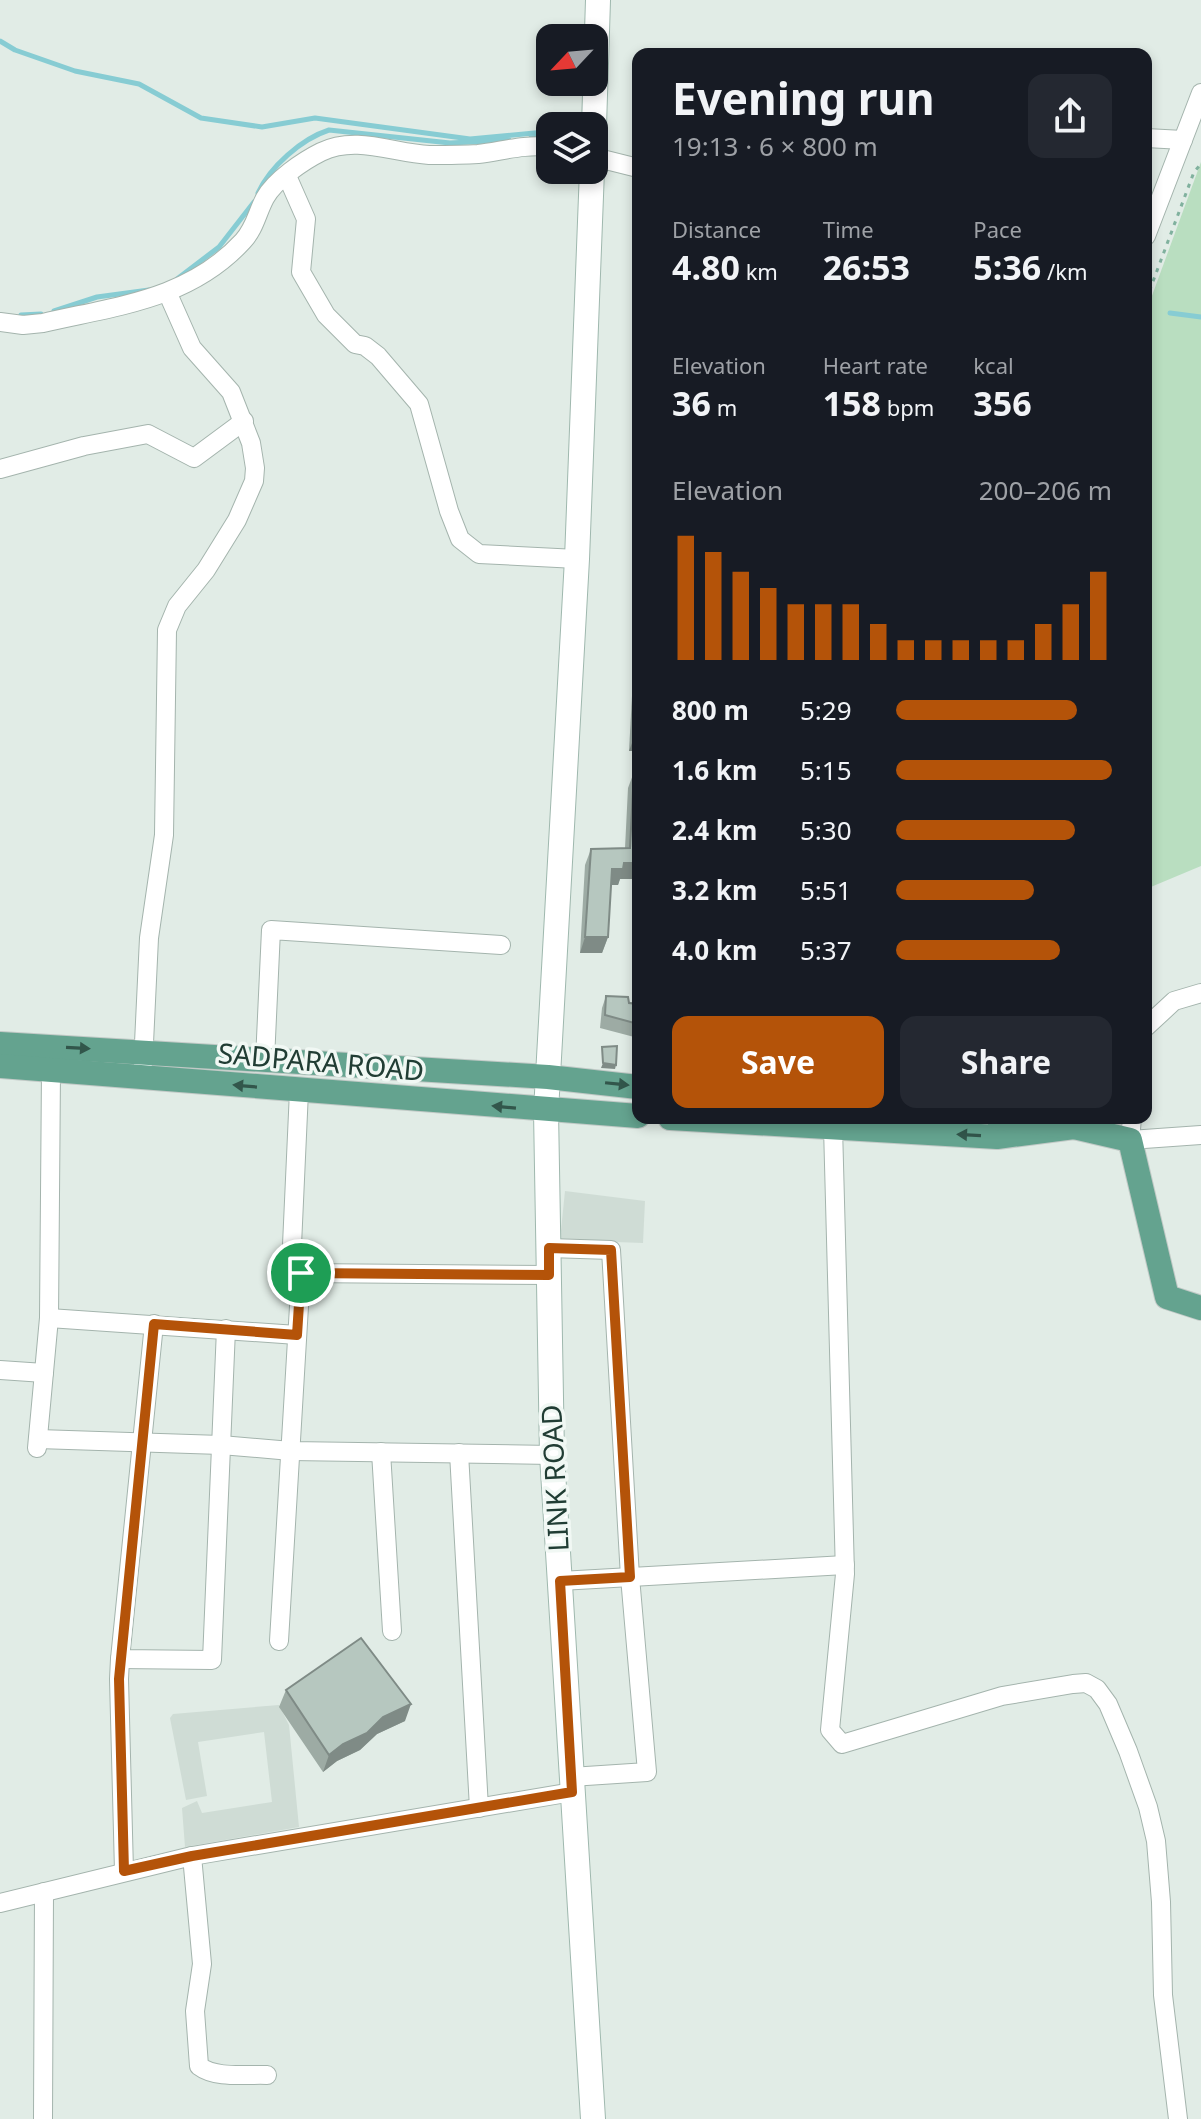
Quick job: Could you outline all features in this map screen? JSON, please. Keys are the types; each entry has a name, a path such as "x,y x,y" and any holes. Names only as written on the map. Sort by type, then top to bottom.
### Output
{"main road":[{"path":"594,112 598,0"},
{"name":"LINK ROAD","path":"591,184 577,559 546,1111 552,1455 593,2119"},
{"name":"SADPARA ROAD","path":"0,1044 548,1077 632,1086"},
{"name":"SADPARA ROAD","path":"0,1066 632,1116"},
{"path":"779,1124 997,1137 1074,1127"},
{"path":"1049,1124 1131,1129 1167,1297 1201,1308"}],"street":[{"path":"1152,220 1201,93"},
{"path":"1152,138 1183,140"},
{"path":"0,322 23,325 43,323 168,294 243,241 275,185 318,153 342,144 449,155 536,146"},
{"path":"608,160 632,166"},
{"path":"287,176 306,219 301,272 326,315 355,344 365,346 378,356 419,404 460,539 479,554 577,559"},
{"path":"142,1078 149,938 164,835 167,630 177,606 206,570 247,501 255,468 251,443 231,392 192,348 168,294"},
{"path":"0,469 84,446 148,434 194,458 244,421"},
{"path":"265,1060 271,930 501,945"},
{"path":"1152,1021 1174,1001 1201,993"},
{"path":"51,1071 49,1318 38,1444 144,1443 291,1451 552,1455"},
{"path":"279,1641 301,1273 292,1245 299,1091"},
{"path":"833,1127 845,1565 830,1730 842,1744 964,1706 1073,1684 1092,1685 1108,1704 1133,1765 1156,1841 1163,1995 1178,2119"},
{"path":"1131,1129 1201,1135"},
{"path":"0,1903 192,1856 479,1808 572,1785 647,1772 630,1577 611,1250 549,1248"},
{"path":"301,1273 549,1275"},
{"path":"49,1318 297,1335"},
{"path":"124,1871 120,1659 154,1324"},
{"path":"120,1659 212,1660 226,1329"},
{"path":"0,1370 44,1373"},
{"path":"381,1452 392,1631"},
{"path":"459,1453 479,1808"},
{"path":"560,1581 845,1565"},
{"path":"192,1856 202,1964 195,2011 199,2066 206,2072 267,2075"},
{"path":"43,2119 44,1892"}],"path":[{"path":"1152,284 1189,186 1201,164"}],"shaded area":[{"path":"565,1191 645,1201 643,1243 560,1240"},
{"path":"279,1705 289,1725 299,1827 185,1847 182,1808 197,1801 202,1813 272,1802 264,1732 198,1742 207,1796 186,1800 170,1718 173,1714"}],"green space":[{"path":"1201,162 1201,866 1152,886 1152,296"}],"building":[{"path":"632,810 632,863 624,863 623,869 612,869 608,937 585,937 591,849 630,848"},
{"path":"606,996 628,997 632,1003 632,1022 605,1015"},
{"path":"617,1046 616,1065 603,1063 602,1047"},
{"path":"361,1638 411,1704 383,1717 367,1733 343,1744 329,1755 286,1690"}],"waterway":[{"path":"0,41 15,50 75,71 139,84 201,118 262,127 315,118 470,139 536,133"},
{"path":"258,193 270,173 288,155 329,130 450,143 509,140"},
{"path":"531,138 536,137"},
{"path":"177,279 219,247 254,202"},
{"path":"54,311 97,297 149,290"},
{"path":"1170,313 1201,317"},
{"path":"21,315 41,314"}],"route":[{"path":"549,1248 611,1250 630,1577 560,1581 572,1792 192,1856 124,1871 119,1679 154,1324 297,1335 301,1273 549,1275 549,1248"}]}
